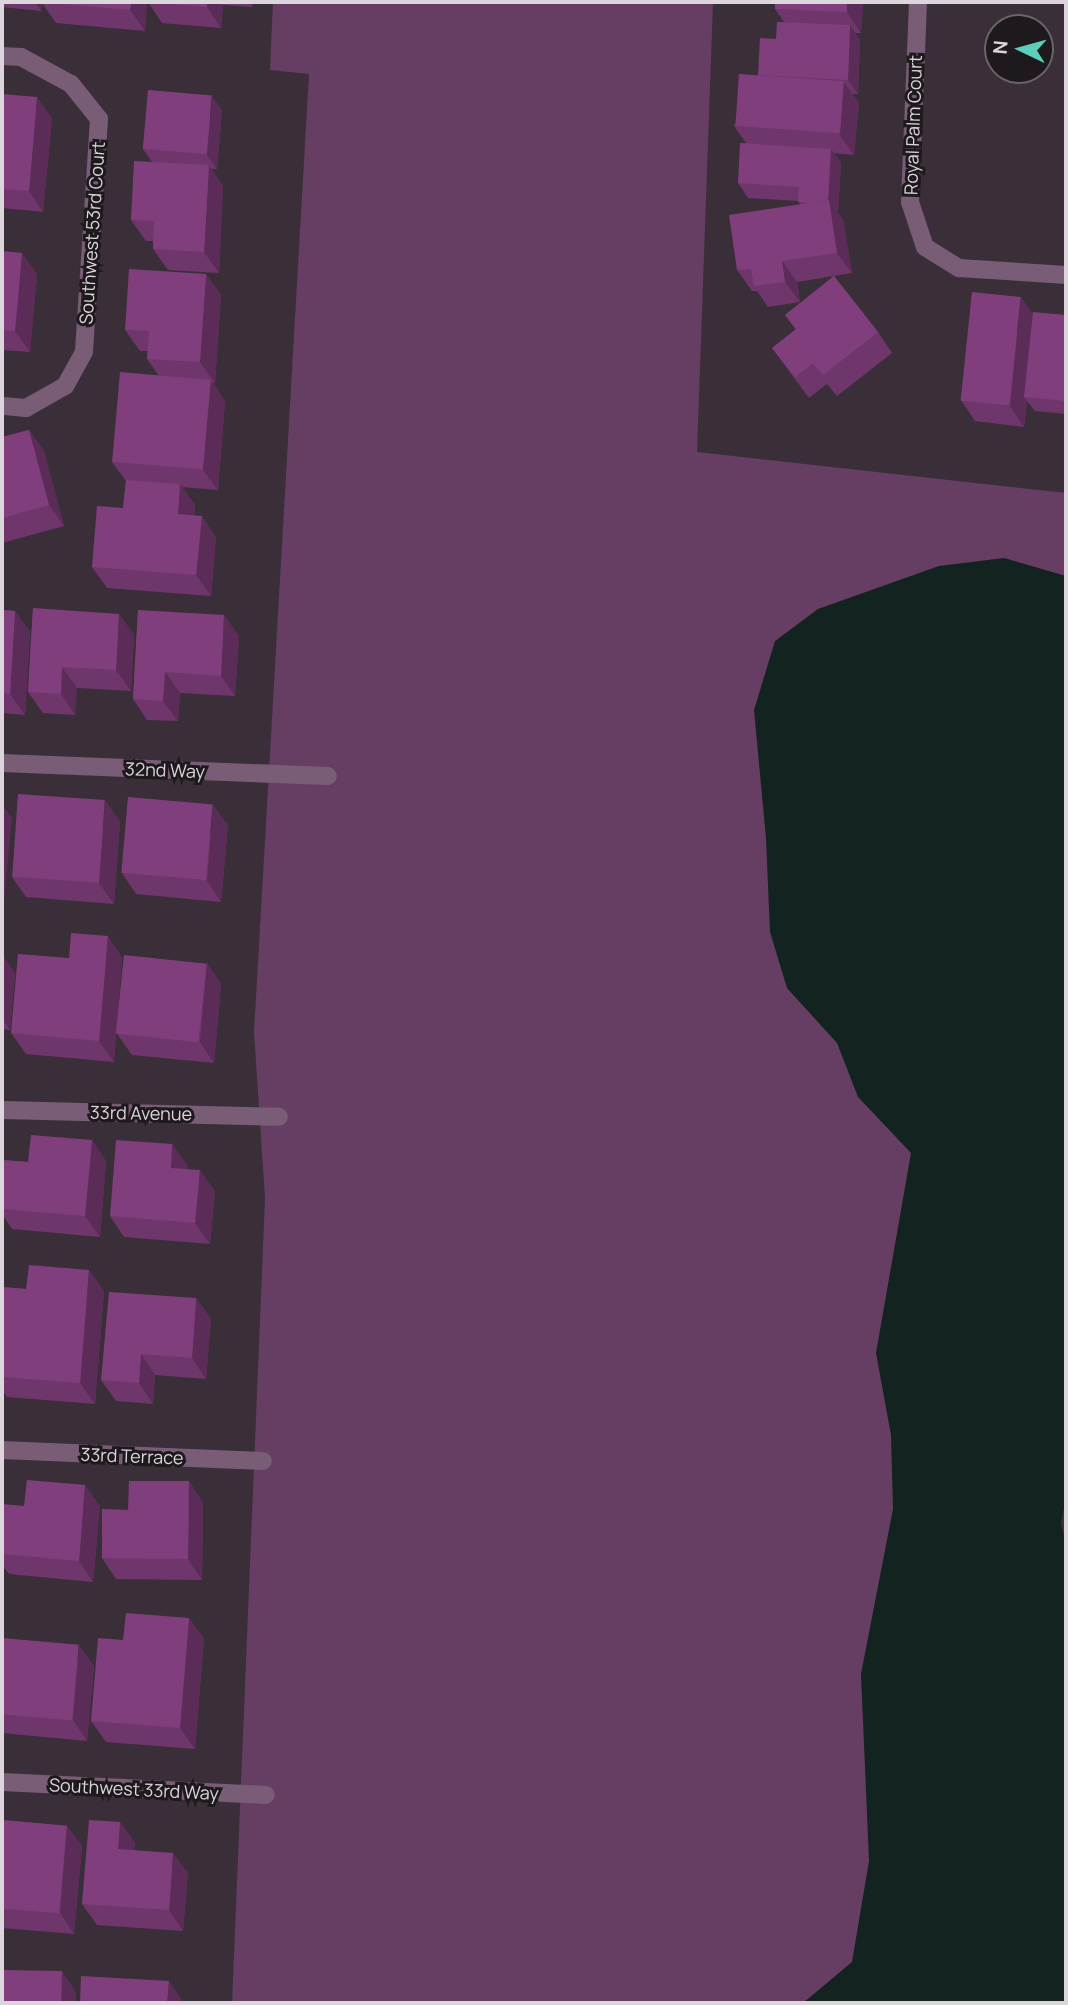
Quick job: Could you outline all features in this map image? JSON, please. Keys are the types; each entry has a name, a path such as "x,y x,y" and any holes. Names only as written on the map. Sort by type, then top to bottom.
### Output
{"street":[{"name":"Royal Palm Court","path":"918,2 910,202 925,247 959,268 1066,275"},
{"name":"Southwest 53rd Court","path":"2,56 21,57 71,84 99,119 84,352 65,386 26,408 2,406"},
{"name":"32nd Way","path":"2,763 328,776"},
{"name":"33rd Avenue","path":"2,1110 279,1117"},
{"name":"33rd Terrace","path":"2,1450 263,1461"},
{"name":"Southwest 33rd Way","path":"2,1782 266,1796"}],"shaded area":[{"path":"273,2 713,2 697,452 1066,493 1066,1499 1061,1523 1066,1543 1066,2003 232,2003 265,1198 254,1032 309,74 270,70"},
{"path":"1004,558 1066,576 1066,1499 1061,1523 1066,1543 1066,2003 803,2003 852,1962 869,1861 861,1674 893,1509 891,1435 876,1353 911,1153 858,1097 837,1043 787,988 770,932 766,838 754,710 775,641 818,609 939,566"}],"building":[{"path":"41,2 131,2 130,10"},
{"path":"148,2 207,2 207,7"},
{"path":"775,2 847,2 847,12 775,9"},
{"path":"777,22 850,25 848,80 758,75 760,38 776,39"},
{"path":"739,74 844,81 840,133 735,126"},
{"path":"148,90 212,96 207,154 143,149"},
{"path":"2,94 37,97 29,191 2,189"},
{"path":"740,143 831,149 828,200 798,202 799,187 738,183"},
{"path":"134,161 209,165 204,252 153,249 154,221 131,220"},
{"path":"829,200 837,253 782,261 785,282 754,286 751,269 737,270 729,215"},
{"path":"2,251 22,253 15,331 2,330"},
{"path":"129,269 206,274 200,362 147,359 149,331 125,330"},
{"path":"834,276 878,332 823,375 813,363 795,377 772,348 796,329 785,315"},
{"path":"972,292 1021,297 1009,406 961,400"},
{"path":"1033,312 1066,315 1066,401 1024,397"},
{"path":"120,372 211,380 203,470 112,462"},
{"path":"29,430 49,505 2,518 2,437"},
{"path":"126,480 180,484 178,514 202,516 196,575 92,567 97,506 123,508"},
{"path":"33,608 119,614 116,670 62,667 61,694 28,692"},
{"path":"2,610 15,611 10,694 2,693"},
{"path":"138,610 224,615 221,676 165,672 163,701 133,699"},
{"path":"18,794 105,800 99,883 12,877"},
{"path":"128,797 213,804 206,880 121,873"},
{"path":"71,933 108,936 99,1041 11,1033 18,954 69,958"},
{"path":"124,955 207,964 198,1042 116,1034"},
{"path":"31,1135 92,1140 85,1216 2,1209 2,1160 28,1162"},
{"path":"116,1140 172,1144 171,1168 200,1170 195,1223 110,1216"},
{"path":"29,1265 89,1270 80,1383 2,1377 2,1287 26,1289"},
{"path":"109,1292 196,1298 192,1358 141,1354 139,1383 101,1380"},
{"path":"27,1480 85,1485 79,1561 2,1554 2,1504 24,1506"},
{"path":"129,1481 189,1481 188,1559 102,1558 102,1509 128,1510"},
{"path":"126,1613 189,1618 180,1728 91,1721 98,1638 123,1640"},
{"path":"2,1638 79,1645 72,1720 2,1714"},
{"path":"2,1820 67,1826 59,1913 2,1908"},
{"path":"89,1820 120,1822 118,1849 173,1853 169,1910 82,1904"},
{"path":"2,1970 62,1971 61,2003 2,2003"},
{"path":"81,1976 169,1981 167,2003 80,2003"}]}
